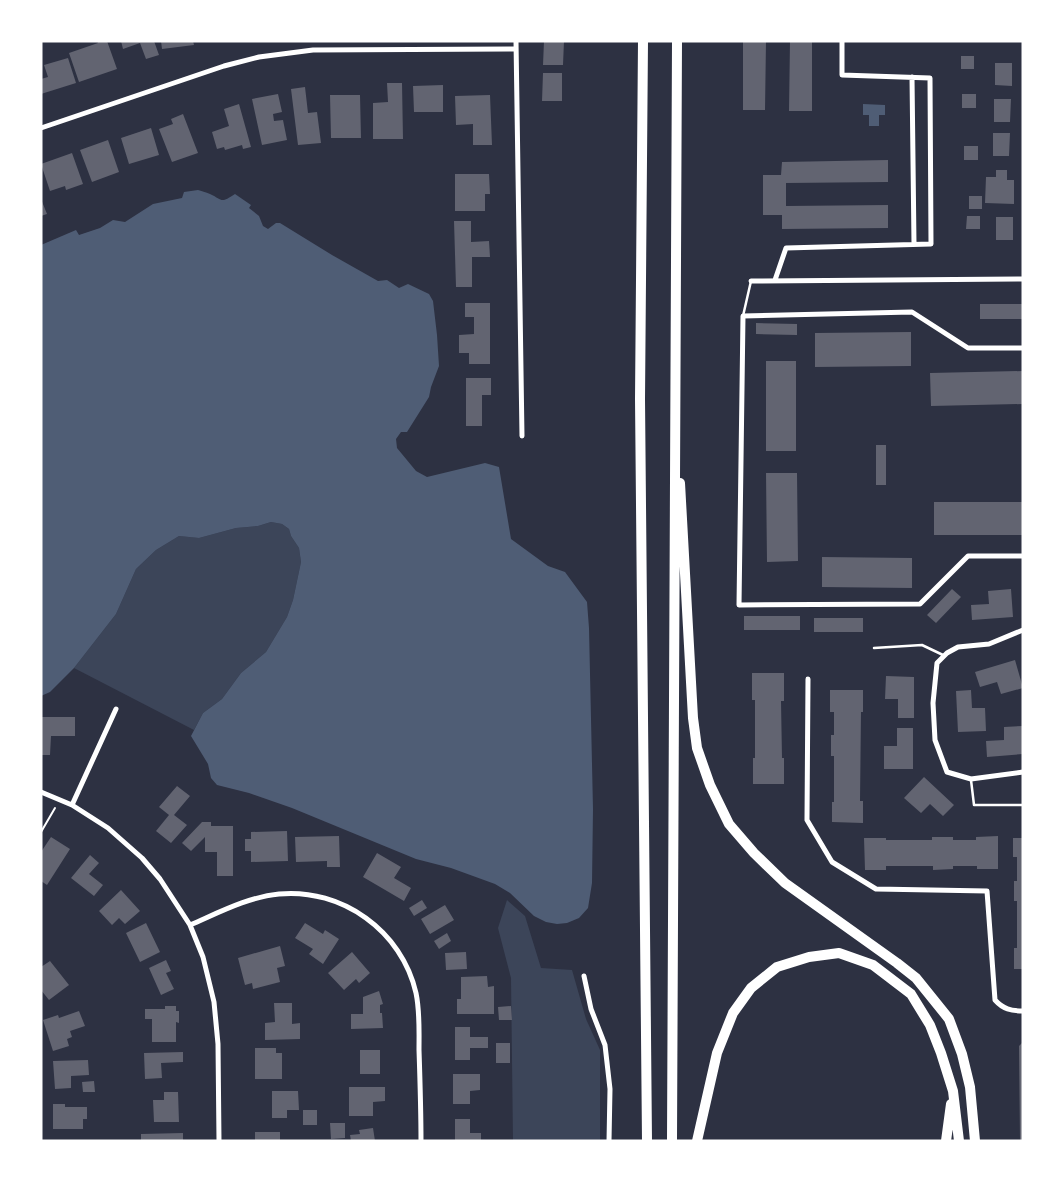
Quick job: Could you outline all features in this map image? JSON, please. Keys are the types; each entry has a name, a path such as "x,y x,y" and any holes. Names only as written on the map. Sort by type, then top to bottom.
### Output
{"highway":[{"path":"643,41 640,408 647,1141"},
{"path":"672,1141 677,41"},
{"path":"675,397 693,718 697,748 710,785 729,824 754,854 784,883 916,978 949,1019 962,1054 970,1087 975,1141"},
{"path":"697,1141 717,1053 733,1014 751,988 777,967 809,957 839,953 873,964 911,994 930,1025 953,1091 959,1141"},
{"path":"946,1141 953,1091"}],"street":[{"path":"516,41 522,436"},
{"path":"775,280 786,248 931,244 930,78 842,75 842,41"},
{"path":"41,128 224,66 259,57 313,50 516,49"},
{"path":"912,77 914,244"},
{"path":"750,281 1023,279"},
{"path":"1023,348 968,348 912,312 743,316 739,605 920,604 968,556 1023,556"},
{"path":"1023,630 989,644 958,647 944,656 937,662 933,703 935,740 947,772 971,779 1023,772"},
{"path":"808,679 807,820 832,862 876,889 987,891 994,1000 1000,1006 1010,1011 1023,1011"},
{"path":"72,805 116,709"},
{"path":"41,792 72,805 108,828 142,858 160,879 190,925 203,958 214,1002 218,1044 219,1141"},
{"path":"190,925 243,903 278,894 297,893 317,896 336,902 364,916 385,933 407,968 418,1001 421,1141"},
{"path":"584,976 591,1009 605,1045 610,1088 609,1141"}],"lane":[{"path":"743,316 750,281"},
{"path":"874,648 922,645 944,656"},
{"path":"971,779 974,805 1023,805"}],"path":[{"path":"41,832 59,800"}],"shaded area":[{"path":"863,104 885,105 885,115 879,115 879,126 869,126 869,115 863,115"},
{"path":"198,190 222,200 235,194 251,205 249,208 259,216 263,226 268,229 276,223 280,223 378,281 387,280 399,288 408,284 429,294 433,301 439,366 429,397 407,432 401,432 396,439 397,448 416,471 427,477 485,463 499,467 511,539 548,566 565,572 587,602 593,809 592,883 588,908 579,918 567,923 546,922 534,916 510,893 495,884 451,868 416,859 292,808 249,793 217,785 211,778 208,764 191,736 203,713 222,699 241,673 266,652 287,617 293,600 301,562 299,548 289,529 282,524 271,522 258,526 236,528 199,538 179,536 156,550 136,569 116,614 74,668 50,692 41,696 41,245 76,230 79,235 100,228 113,220 125,222 153,204 182,198 184,192"},
{"path":"271,522 282,524 289,529 299,548 301,562 293,600 287,617 266,652 241,673 222,699 203,713 194,730 74,668 116,614 136,569 156,550 179,536 199,538 236,528 258,526"},
{"path":"507,900 525,916 541,968 572,970 586,1019 600,1050 600,1141 513,1141 511,978 498,928"}],"building":[{"path":"97,41 107,41 117,69 79,82 69,53 98,43"},
{"path":"121,41 154,41 159,55 146,59 140,43 123,49"},
{"path":"161,41 193,41 194,45 162,49"},
{"path":"544,41 564,41 563,65 543,65"},
{"path":"743,41 766,41 765,110 743,110"},
{"path":"790,41 812,41 812,111 789,111"},
{"path":"961,56 974,56 974,69 961,69"},
{"path":"68,58 76,83 41,94 41,79 48,77 44,65"},
{"path":"995,63 1012,63 1012,86 995,85"},
{"path":"543,73 562,73 562,101 542,101"},
{"path":"387,83 402,83 403,139 373,139 373,103 388,102"},
{"path":"443,85 443,112 414,112 413,86"},
{"path":"305,87 308,113 317,112 321,143 298,145 291,89"},
{"path":"278,94 282,112 273,114 274,121 283,120 287,140 262,145 252,99"},
{"path":"962,94 976,94 976,108 962,108"},
{"path":"330,95 360,95 361,138 331,138"},
{"path":"490,95 492,145 473,145 473,124 456,125 455,96"},
{"path":"994,99 1011,99 1010,122 994,122"},
{"path":"239,104 251,147 243,149 242,145 225,150 224,147 217,149 212,132 229,126 224,109"},
{"path":"183,114 198,153 172,162 159,129 173,124 171,119"},
{"path":"151,128 159,155 129,164 121,138"},
{"path":"993,133 1010,133 1009,156 993,156"},
{"path":"108,140 119,172 92,182 80,150"},
{"path":"964,146 978,146 978,160 964,160"},
{"path":"72,153 83,184 66,190 65,186 50,191 41,164"},
{"path":"888,160 888,182 786,183 786,206 888,205 888,228 782,229 782,215 763,215 763,175 781,175 782,162"},
{"path":"996,170 1007,170 1007,180 1014,180 1014,204 985,203 986,177 996,177"},
{"path":"455,174 489,174 490,194 485,194 485,211 455,211"},
{"path":"969,196 982,196 982,209 969,209"},
{"path":"41,199 47,214 41,216"},
{"path":"967,216 980,216 980,229 966,229"},
{"path":"996,217 1013,217 1013,240 996,240"},
{"path":"454,221 471,221 471,242 489,241 490,257 472,257 472,287 456,287"},
{"path":"465,303 490,303 490,364 469,364 469,353 459,353 459,335 474,334 474,317 465,317"},
{"path":"980,304 1023,304 1023,319 980,319"},
{"path":"756,323 797,324 797,335 756,334"},
{"path":"911,332 911,366 815,367 815,333"},
{"path":"766,361 796,361 796,451 766,451"},
{"path":"1023,371 1023,404 931,406 930,373"},
{"path":"466,378 491,378 491,395 482,395 482,426 466,426"},
{"path":"876,445 886,445 886,485 876,485"},
{"path":"766,473 797,473 798,561 767,562"},
{"path":"934,502 1023,502 1023,535 934,535"},
{"path":"822,557 912,558 912,588 822,587"},
{"path":"952,589 961,597 936,623 927,615"},
{"path":"1011,589 1013,617 972,620 971,605 989,604 988,591"},
{"path":"744,616 800,616 800,630 744,630"},
{"path":"814,618 863,618 863,632 814,632"},
{"path":"1015,660 1023,688 1001,694 997,682 980,687 975,672"},
{"path":"752,673 784,673 784,701 781,701 784,784 753,784 755,700 752,700"},
{"path":"886,676 914,677 914,718 898,718 898,699 885,699"},
{"path":"830,690 863,690 860,801 863,801 863,823 832,822 834,756 831,756 831,735 834,735 834,712 830,712"},
{"path":"971,690 972,708 985,708 986,731 958,732 956,691"},
{"path":"41,717 75,717 75,736 51,736 50,755 41,755"},
{"path":"1023,726 1023,754 987,757 986,741 1004,740 1004,727"},
{"path":"897,728 913,728 913,769 884,769 884,746 897,746"},
{"path":"924,777 954,805 943,816 930,804 921,813 904,798"},
{"path":"177,786 190,796 174,815 187,825 171,843 156,831 169,815 159,807"},
{"path":"202,822 211,822 211,826 233,826 233,876 217,876 217,852 205,852 205,837 191,851 182,843"},
{"path":"287,831 288,861 251,862 251,851 245,851 245,839 251,839 251,832"},
{"path":"339,836 340,867 327,867 327,861 296,862 295,837"},
{"path":"998,836 998,869 977,869 977,866 953,866 953,869 933,870 933,866 886,866 886,870 865,870 864,838 932,840 932,837 953,837 953,840 976,840 976,837"},
{"path":"51,837 70,849 47,885 41,881 41,852"},
{"path":"1013,838 1023,838 1023,969 1014,969 1014,948 1017,948 1017,901 1014,901 1014,881 1017,881 1017,857 1013,857"},
{"path":"377,853 401,867 394,878 411,888 404,901 363,877"},
{"path":"90,855 99,863 89,874 103,885 94,896 71,878"},
{"path":"121,890 140,911 125,924 119,918 112,925 99,911"},
{"path":"422,900 427,908 414,916 409,908"},
{"path":"445,905 454,920 430,934 421,919"},
{"path":"146,923 160,952 140,962 126,933"},
{"path":"305,923 323,934 325,930 339,939 323,964 309,954 313,949 295,938"},
{"path":"447,933 451,941 439,949 434,941"},
{"path":"280,946 285,966 277,968 280,982 253,989 252,983 245,985 238,958"},
{"path":"352,952 370,973 359,983 356,979 344,990 328,973"},
{"path":"466,952 467,969 446,970 445,953"},
{"path":"166,960 171,971 166,973 174,989 161,995 149,968"},
{"path":"50,961 69,985 49,1000 41,990 41,967"},
{"path":"487,976 488,987 494,986 494,1014 457,1014 457,999 461,999 461,977"},
{"path":"379,991 383,1004 380,1005 380,1013 382,1013 383,1028 351,1029 351,1014 363,1014 363,997"},
{"path":"274,1003 292,1003 292,1024 300,1023 300,1039 265,1040 265,1023 275,1022"},
{"path":"165,1006 176,1006 176,1011 179,1011 179,1023 176,1022 176,1042 152,1042 152,1019 145,1019 145,1009 165,1009"},
{"path":"511,1006 512,1020 499,1020 498,1007"},
{"path":"79,1011 85,1026 70,1031 72,1037 67,1039 69,1046 53,1051 43,1020 58,1015 59,1018"},
{"path":"455,1027 470,1027 470,1037 488,1037 488,1048 470,1048 470,1060 455,1060"},
{"path":"1023,1042 1023,1141 1020,1141 1019,1046"},
{"path":"496,1043 510,1043 510,1063 496,1063"},
{"path":"255,1048 276,1048 276,1053 282,1053 282,1079 255,1079"},
{"path":"360,1050 380,1050 380,1074 360,1074"},
{"path":"183,1052 183,1062 161,1063 162,1078 145,1079 144,1053"},
{"path":"88,1060 89,1075 71,1076 71,1088 55,1089 53,1061"},
{"path":"453,1074 480,1074 480,1090 470,1091 470,1104 453,1104"},
{"path":"94,1081 95,1092 83,1092 82,1082"},
{"path":"349,1087 385,1087 385,1101 373,1102 373,1116 349,1116"},
{"path":"272,1091 298,1091 299,1110 287,1110 287,1118 272,1118"},
{"path":"164,1092 178,1092 179,1122 154,1122 153,1100 164,1100"},
{"path":"53,1104 65,1104 65,1107 87,1107 87,1119 83,1119 83,1129 53,1129"},
{"path":"303,1110 317,1110 317,1125 303,1125"},
{"path":"455,1119 470,1119 470,1133 481,1133 481,1141 455,1141"},
{"path":"330,1123 345,1123 345,1138 331,1139"},
{"path":"373,1128 375,1141 351,1141 350,1135 360,1134 359,1130"},
{"path":"255,1132 280,1132 280,1141 255,1141"},
{"path":"183,1133 183,1141 141,1141 141,1134"}]}
